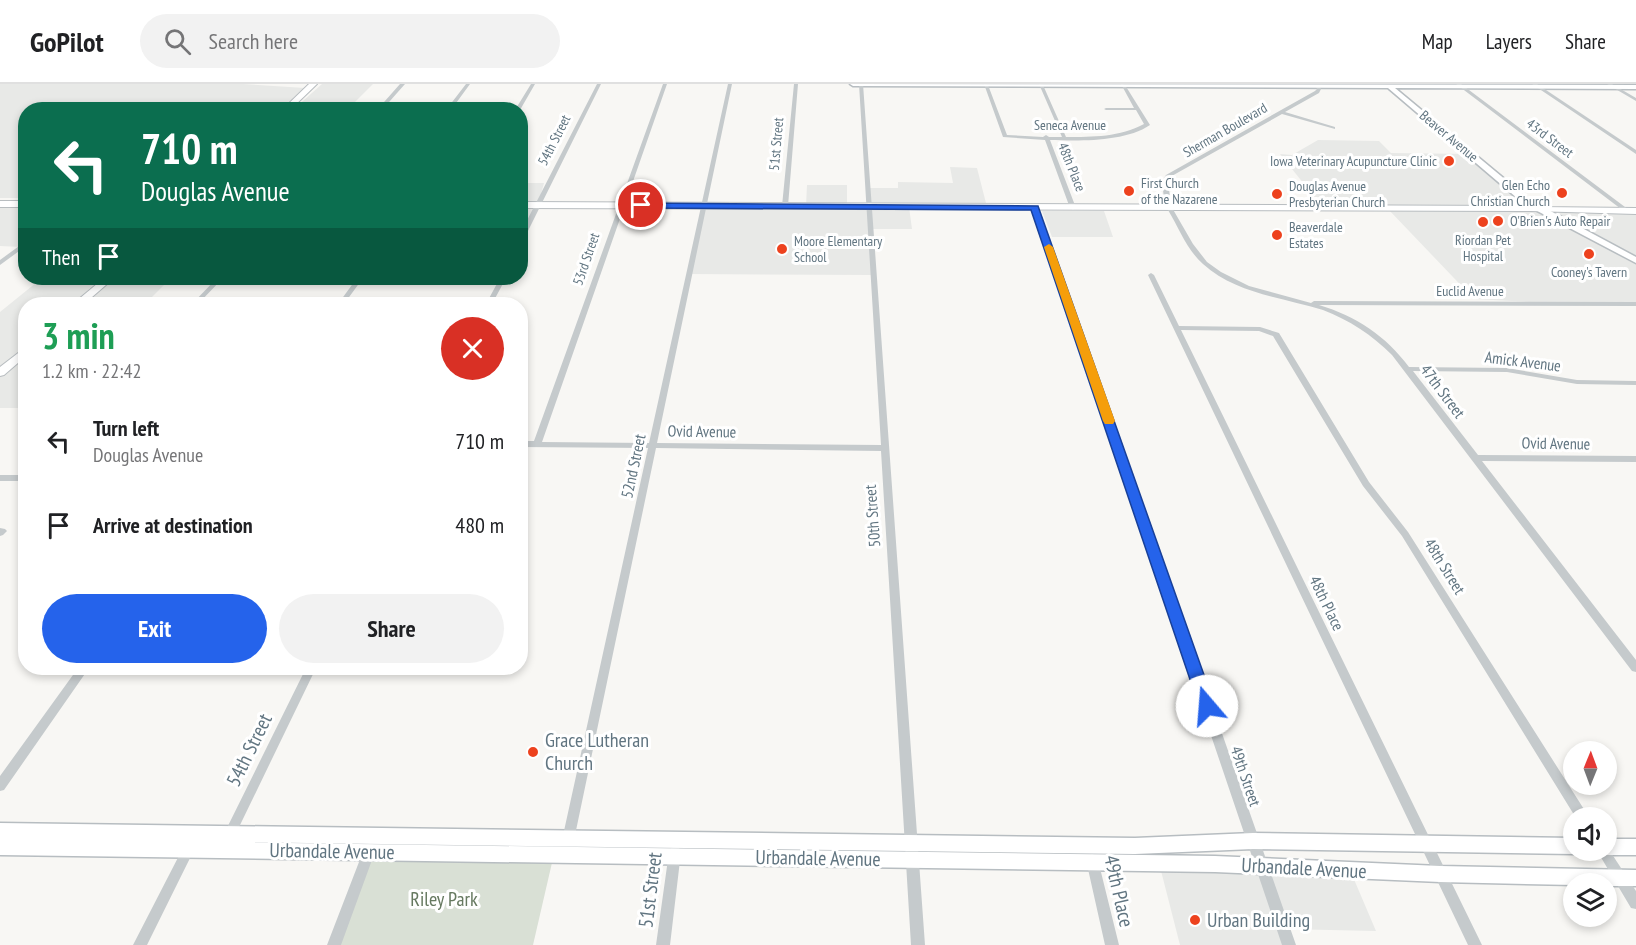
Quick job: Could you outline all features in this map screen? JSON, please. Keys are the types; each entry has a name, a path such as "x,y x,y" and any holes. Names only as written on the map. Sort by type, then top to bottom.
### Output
{"main road":[{"path":"294,102 314,84"},
{"path":"303,102 322,84"},
{"path":"0,202 18,202"},
{"path":"528,205 1631,211"},
{"path":"81,297 93,285"},
{"path":"86,297 101,285"},
{"path":"0,373 18,357"}],"street":[{"path":"386,102 403,84"},
{"path":"454,102 468,84"},
{"path":"522,102 533,84"},
{"name":"54th Street","path":"528,225 599,84"},
{"name":"53rd Street","path":"537,444 664,84"},
{"name":"52nd Street","path":"567,846 730,84"},
{"name":"51st Street","path":"785,206 796,84"},
{"path":"853,84 1636,87"},
{"name":"50th Street","path":"861,84 867,207 918,945"},
{"name":"Seneca Avenue","path":"986,85 1003,135 1009,137 1112,137 1130,134 1147,125 1138,109"},
{"name":"48th Place","path":"1041,85 1064,137"},
{"path":"1123,85 1138,109"},
{"name":"Beaver Avenue","path":"1389,85 1534,210 1636,260"},
{"name":"43rd Street","path":"1460,85 1631,211"},
{"name":"Sherman Boulevard","path":"1169,208 1165,178 1319,90 1317,86"},
{"path":"1536,86 1636,152"},
{"path":"1612,86 1636,100"},
{"path":"1106,109 1138,109"},
{"path":"1281,112 1333,128"},
{"name":"48th Place","path":"1046,137 1073,208"},
{"name":"49th Street","path":"1035,207 1289,945"},
{"name":"47th Street","path":"1169,208 1201,258 1220,273 1257,291 1338,314 1382,340 1407,369 1636,668"},
{"path":"0,263 18,249"},
{"name":"48th Place","path":"1151,275 1475,945"},
{"path":"202,297 213,285"},
{"name":"Euclid Avenue","path":"1305,303 1636,304"},
{"path":"1336,303 1334,308 1338,314"},
{"name":"48th Street","path":"1176,328 1260,329 1276,335 1366,484 1405,534 1576,807"},
{"name":"Amick Avenue","path":"1407,369 1506,370 1577,382 1636,383"},
{"name":"Ovid Avenue","path":"528,444 884,448"},
{"name":"Ovid Avenue","path":"1475,458 1636,459"},
{"path":"0,478 18,478"},
{"path":"0,786 79,675"},
{"name":"54th Street","path":"222,850 308,675"},
{"name":"Urbandale Avenue","path":"0,831 375,835 567,846 1091,854 1440,874 1628,878"},
{"path":"140,945 197,833"},
{"path":"334,945 375,835"},
{"name":"Urbandale Avenue","path":"1091,854 1166,846 1253,841 1563,846"},
{"name":"Urbandale Avenue","path":"0,847 369,852 567,846"},
{"path":"1617,847 1636,847"},
{"name":"51st Street","path":"663,945 675,848"},
{"name":"49th Place","path":"1091,854 1112,945"},
{"path":"1613,861 1628,878 1636,903"}],"shaded area":[{"path":"0,84 243,84 305,88 289,102 18,102 18,198 0,198"},
{"path":"322,84 373,84 355,102 302,102"},
{"path":"1318,140 1379,141 1391,153 1470,154 1539,210 1636,211 1636,304 1566,304 1474,299 1388,209 1324,209 1280,154 1292,155"},
{"name":"Moore Elementary School","path":"950,167 977,168 987,207 909,207 912,229 869,229 872,275 689,274 703,206 806,206 807,185 847,185 847,206 867,206 867,188 898,188 898,182 953,183"},
{"path":"528,183 544,183 538,205 528,227"},
{"path":"0,204 18,204 18,247 0,246"},
{"path":"1042,211 1104,211 1113,237 1052,237"},
{"path":"33,285 93,285 81,297 19,297"},
{"path":"101,285 164,285 152,297 86,297"},
{"path":"18,297 18,408 0,408 0,312"},
{"path":"1159,863 1350,870 1376,931 1284,929 1289,945 1180,945"}],"green space":[{"name":"Riley Park","path":"369,853 554,854 533,945 334,945"}],"slow traffic":[{"path":"1049,247 1109,421"}],"place":[{"name":"Iowa Veterinary Acupuncture Clinic","path":"1449,161"},
{"name":"First Church of the Nazarene","path":"1129,191"},
{"name":"Glen Echo Christian Church","path":"1562,193"},
{"name":"Douglas Avenue Presbyterian Church","path":"1277,194"},
{"name":"O'Brien's Auto Repair","path":"1498,221"},
{"name":"Riordan Pet Hospital","path":"1483,222"},
{"name":"Beaverdale Estates","path":"1277,235"},
{"name":"Moore Elementary School","path":"782,249"},
{"name":"Cooney's Tavern","path":"1589,254"},
{"name":"Grace Lutheran Church","path":"533,752"},
{"name":"Urban Building","path":"1195,920"}],"route":[{"path":"641,205 1035,207 1207,706"}]}
